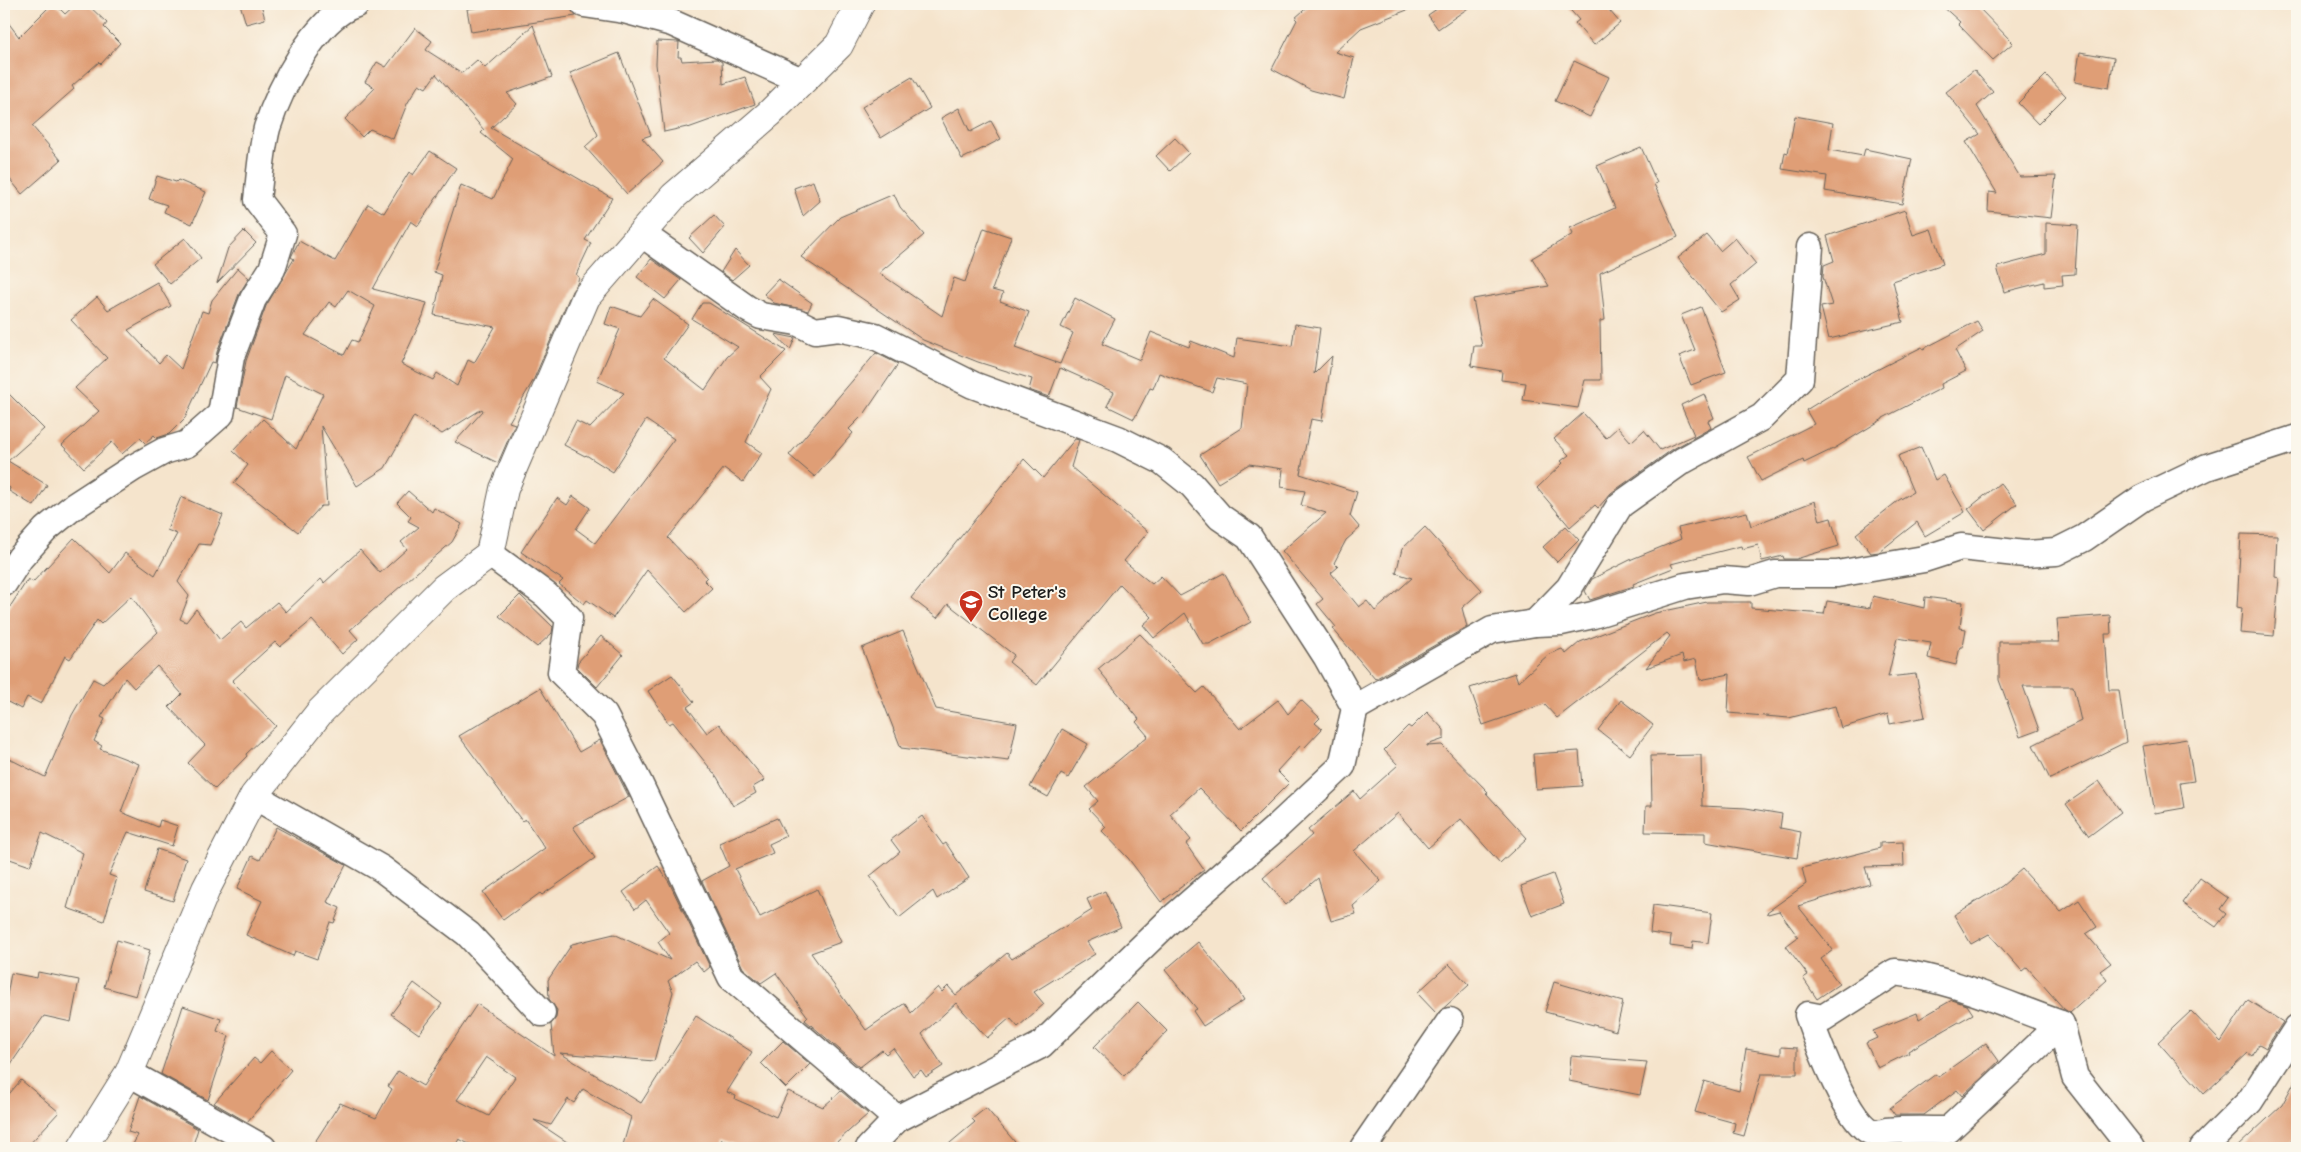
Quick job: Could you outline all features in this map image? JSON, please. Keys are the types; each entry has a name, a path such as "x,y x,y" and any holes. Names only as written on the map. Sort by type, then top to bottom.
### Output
{"main road":[{"path":"82,1148 129,1074 206,889 254,796 320,712 444,588 490,554 504,489 586,297 674,196 769,114 839,45 860,4"}],"street":[{"path":"4,583 20,558 46,529 74,507 132,468 164,451 187,444 221,414 231,357 253,298 272,269 283,234 257,200 263,148 268,127 286,85 307,46 324,24 356,4"},
{"path":"584,4 624,10 672,23 802,81"},
{"path":"642,234 748,309 762,316 797,322 815,331 838,328 875,336 973,386 1118,438 1162,461 1192,485 1220,517 1249,537 1326,656 1354,708 1342,766 1278,826 1167,923 1041,1045 898,1119 868,1148"},
{"path":"1535,623 1569,588 1620,505 1682,461 1762,417 1800,379 1810,247"},
{"path":"1354,708 1492,630 1535,623 1561,622 1593,615 1685,586 1723,580 1748,582 1776,574 1837,574 1924,559 1961,547 2025,554 2056,552 2084,538 2142,498 2207,468 2297,438"},
{"path":"490,554 546,595 569,618 561,672 604,715 640,785 731,977 898,1119"},
{"path":"254,796 390,875 468,934 542,1012"},
{"path":"1895,972 1921,975 1981,993 2006,1005 2061,1024 1948,1130 1886,1131 1876,1134 1868,1131 1857,1122 1822,1057 1808,1015 1824,1018 1895,972"},
{"path":"1363,1148 1450,1021"},
{"path":"2061,1024 2075,1077 2131,1148"},
{"path":"2203,1148 2250,1101 2297,1028"},
{"path":"129,1074 263,1148"}],"building":[{"path":"52,4 55,4 65,14 76,4 87,4 107,23 104,27 120,43 101,64 99,62 72,86 74,89 32,126 61,160 22,194 4,172 4,17 19,37"},
{"path":"240,4 261,4 265,19 246,24"},
{"path":"500,4 570,6 576,16 471,32 467,9"},
{"path":"1311,4 1420,5 1361,28 1335,52 1354,58 1344,99 1311,90 1272,69 1297,20 1295,18"},
{"path":"1444,4 1474,4 1438,29 1428,15"},
{"path":"1565,4 1604,4 1620,23 1594,45 1575,23 1579,20"},
{"path":"1940,4 1975,4 2013,43 1993,60 1958,24 1960,22"},
{"path":"533,25 552,77 507,93 517,104 491,128 612,198 585,240 591,243 576,275 579,277 577,284 572,291 533,381 509,422 515,424 498,463 455,442 483,411 482,409 442,434 414,416 385,468 357,486 321,426 327,506 321,506 298,532 234,483 248,465 233,451 263,419 296,449 323,394 285,375 271,419 237,407 246,361 266,306 294,259 291,257 299,241 335,261 368,204 384,213 409,172 413,175 430,151 456,168 418,226 411,221 373,289 427,303 401,364 433,380 437,373 457,386 468,360 474,363 495,327 434,315 442,275 434,272 461,185 493,199 513,159 481,133 484,130 436,74 426,88 419,84 407,104 393,139 370,129 362,137 345,119 375,88 365,82 377,62 386,67 415,28 432,41 426,50 462,73 477,60 485,68","holes":["348,290 375,306 358,342 352,340 344,355 305,335 329,302 336,307"]},
{"path":"657,41 679,42 678,57 681,57 682,61 717,59 722,62 723,84 745,77 755,104 688,128 664,132 656,64"},
{"path":"2080,52 2114,58 2109,88 2075,82"},
{"path":"619,53 651,135 642,138 663,162 627,194 585,147 598,135 570,73"},
{"path":"1574,61 1609,77 1590,117 1555,101"},
{"path":"1974,70 1993,92 1977,106 2020,177 2056,176 2051,218 1988,211 1989,192 1997,193 1966,142 1980,134 1946,92"},
{"path":"2046,75 2066,96 2038,124 2018,103"},
{"path":"912,77 930,108 881,138 862,107"},
{"path":"959,108 970,132 991,121 1001,139 962,159 941,118"},
{"path":"1795,116 1833,123 1829,150 1863,156 1865,149 1912,159 1902,204 1825,191 1827,176 1782,169 1785,152 1788,153"},
{"path":"1175,138 1189,153 1170,171 1156,156"},
{"path":"1641,147 1657,183 1654,184 1678,237 1600,273 1605,320 1600,321 1601,380 1585,380 1578,408 1523,400 1526,383 1501,380 1502,371 1471,366 1474,346 1482,346 1473,299 1549,286 1532,258 1573,234 1570,228 1615,208 1597,166"},
{"path":"157,176 176,182 178,180 206,192 192,224 164,212 167,205 149,199"},
{"path":"813,181 820,201 803,216 794,188"},
{"path":"894,194 900,207 924,235 879,273 942,316 954,278 965,282 984,228 1011,237 992,290 1003,293 1000,301 1029,312 1015,348 1060,364 1073,333 1061,327 1075,298 1115,319 1102,344 1140,360 1151,332 1189,347 1191,341 1234,358 1237,338 1292,346 1295,324 1320,328 1314,374 1332,356 1322,421 1311,419 1300,474 1357,492 1350,516 1360,528 1346,540 1334,563 1338,567 1331,573 1359,607 1367,601 1375,611 1412,578 1396,573 1402,549 1425,527 1482,590 1462,608 1467,627 1375,679 1333,629 1336,627 1317,604 1323,599 1282,551 1326,513 1301,505 1305,491 1281,487 1283,469 1249,464 1218,483 1200,455 1242,428 1247,384 1217,378 1212,392 1159,373 1153,389 1150,388 1134,419 1107,406 1114,392 1060,368 1049,397 1029,390 1032,379 978,362 923,340 801,257 840,217"},
{"path":"1905,210 1913,235 1931,229 1943,264 1893,281 1903,322 1829,339 1821,307 1832,305 1823,277 1824,265 1834,261 1827,236"},
{"path":"714,215 725,227 703,253 689,238"},
{"path":"2046,223 2078,225 2075,274 2062,275 2063,285 2044,287 2044,282 2004,292 1997,267 2046,254"},
{"path":"244,231 256,243 217,283 228,248"},
{"path":"1707,235 1720,251 1735,238 1756,264 1731,285 1740,300 1721,312 1678,258"},
{"path":"185,238 201,258 170,284 153,264"},
{"path":"735,250 749,265 732,280 721,272"},
{"path":"651,259 681,280 665,299 637,277"},
{"path":"238,268 249,278 239,294 217,352 215,363 211,362 185,418 169,434 157,438 154,435 145,443 140,438 122,454 112,442 84,468 62,445 99,411 75,388 107,358 71,320 97,297 108,310 157,282 171,306 128,330 159,363 166,355 181,369 202,311 208,313 212,300"},
{"path":"778,279 812,303 808,311 774,303 764,294"},
{"path":"653,299 688,324 664,358 705,390 727,357 738,347 692,319 702,303 709,303 786,351 760,377 771,389 746,442 762,453 743,482 724,468 668,538 707,577 704,580 712,588 686,612 647,570 613,618 587,600 584,604 559,584 563,580 521,552 557,498 567,505 573,496 590,508 576,529 595,543 674,439 646,420 613,472 586,455 564,445 576,421 590,428 624,393 597,381 620,329 605,324 611,306 640,316"},
{"path":"1701,307 1726,372 1691,385 1679,356 1695,350 1681,315"},
{"path":"1977,321 1983,331 1955,350 1966,371 1941,384 1942,388 1883,418 1835,448 1804,463 1803,460 1761,481 1748,457 1814,424 1806,410 1845,386"},
{"path":"775,334 795,338 790,350"},
{"path":"876,353 898,364 865,413 849,429 853,433 815,477 789,455"},
{"path":"4,389 44,429 8,461 47,485 34,506 9,491 10,488 4,483"},
{"path":"1704,394 1714,418 1708,421 1711,428 1673,449 1611,493 1598,508 1595,505 1570,527 1537,488 1563,463 1561,461 1569,455 1554,439 1583,413 1606,438 1618,427 1631,442 1644,430 1660,450 1694,435 1681,405"},
{"path":"1075,439 1079,440 1071,467 1148,532 1124,561 1152,584 1161,576 1180,596 1224,573 1251,622 1209,644 1203,644 1185,613 1154,638 1143,625 1152,617 1120,584 1037,685 1009,662 1014,655 948,604 937,618 911,598 1024,459 1043,478"},
{"path":"1921,447 1935,480 1944,475 1965,512 1925,536 1917,522 1879,552 1871,553 1856,534 1899,500 1913,492 1898,456"},
{"path":"2000,483 2017,504 1984,530 1968,509"},
{"path":"408,491 432,512 434,508 462,524 452,542 350,630 358,639 342,654 312,620 280,647 275,642 232,681 276,726 246,754 247,756 215,789 188,763 205,745 169,707 182,694 157,666 134,688 125,678 101,717 105,719 94,741 102,746 100,749 139,764 121,812 158,827 160,820 178,826 172,846 128,832 109,875 117,878 104,921 67,908 83,853 42,833 30,866 4,857 4,756 45,777 72,715 93,679 103,684 158,632 131,596 101,624 97,620 70,659 65,656 41,704 27,697 21,709 4,700 4,616 28,579 33,582 74,538 110,573 125,553 155,575 177,534 167,530 181,497 223,515 210,545 199,544 178,582 189,596 180,619 186,622 196,609 220,640 241,622 246,628 277,602 286,612 321,579 324,583 360,550 380,573 407,549 401,542 419,527 408,521 411,517 397,503"},
{"path":"1815,501 1820,521 1831,518 1839,546 1796,559 1784,559 1783,556 1762,561 1758,545 1742,549 1741,546 1671,564 1673,568 1633,584 1634,586 1590,600 1585,591 1592,579 1632,559 1681,539 1678,528 1747,512 1751,526"},
{"path":"1566,526 1579,540 1557,562 1543,547"},
{"path":"2241,534 2277,535 2275,577 2279,578 2274,636 2240,633 2242,608 2237,607"},
{"path":"520,595 553,627 552,633 537,647 499,616"},
{"path":"1873,596 1924,608 1925,597 1963,602 1960,628 1966,629 1963,647 1960,647 1956,665 1928,658 1931,643 1897,638 1888,677 1916,674 1925,717 1890,724 1888,714 1841,728 1835,706 1789,718 1728,713 1730,674 1700,680 1696,659 1684,662 1682,655 1646,668 1670,636 1667,633 1557,718 1544,704 1483,725 1470,688 1515,673 1518,682 1549,654 1562,649 1566,654 1580,642 1655,613 1707,602 1751,602 1751,608 1824,614 1827,601 1870,608"},
{"path":"2110,615 2111,634 2105,634 2109,690 2119,690 2126,742 2050,779 2033,745 2081,721 2073,686 2023,686 2039,730 2020,737 1999,680 1999,642 2059,642 2057,619"},
{"path":"903,631 936,709 1017,723 1009,761 901,748 862,648"},
{"path":"1140,634 1197,693 1204,687 1240,729 1278,700 1288,714 1301,700 1320,718 1315,723 1322,729 1304,748 1301,745 1277,771 1289,783 1241,831 1199,788 1170,814 1191,840 1186,844 1204,870 1161,902 1128,858 1102,831 1106,827 1089,809 1098,801 1086,787 1148,736 1136,722 1139,719 1098,669"},
{"path":"601,636 623,655 597,687 577,667 578,662"},
{"path":"672,675 694,702 687,707 707,733 719,724 765,780 753,787 756,793 733,806 717,777 673,722 669,724 648,691"},
{"path":"540,688 579,752 600,740 629,797 573,827 595,858 542,895 540,893 503,920 483,892 545,848 525,819 522,821 459,736"},
{"path":"1621,700 1653,725 1630,755 1598,730"},
{"path":"1427,712 1444,730 1444,739 1427,746 1442,745 1488,792 1486,793 1527,838 1500,863 1461,819 1428,848 1398,813 1354,851 1381,881 1353,906 1356,914 1331,921 1318,878 1286,905 1263,878 1312,835 1308,830 1354,791 1360,799 1398,765 1384,750 1408,726 1411,728"},
{"path":"1062,729 1088,744 1068,778 1061,774 1048,797 1030,787"},
{"path":"2187,739 2194,781 2180,783 2184,808 2155,813 2143,746"},
{"path":"1579,751 1582,786 1536,789 1533,754"},
{"path":"1701,755 1702,806 1746,808 1782,814 1780,828 1801,832 1797,858 1705,842 1705,833 1645,832 1646,806 1652,806 1651,756"},
{"path":"2099,781 2121,812 2089,836 2066,804"},
{"path":"922,816 943,845 946,843 969,878 937,899 933,891 899,918 870,876 900,852 891,840"},
{"path":"777,818 786,836 769,844 773,853 735,869 760,917 817,889 841,942 811,953 866,1030 905,1003 911,1013 938,987 942,992 948,986 956,995 1007,953 1012,959 1092,910 1087,899 1105,891 1121,927 1087,942 1095,954 1034,992 1044,1004 1018,1027 1010,1018 987,1038 956,1003 922,1034 943,1066 926,1077 921,1070 913,1076 893,1048 886,1054 882,1050 860,1067 805,1020 808,1017 776,973 761,983 743,968 702,881 729,866 719,843"},
{"path":"276,827 346,865 327,902 340,908 334,923 330,922 317,959 295,951 293,956 246,935 262,901 237,889 252,856 260,860"},
{"path":"1903,842 1904,866 1865,867 1870,884 1798,906 1833,950 1821,959 1839,984 1817,999 1803,978 1808,975 1786,946 1798,937 1779,911 1768,914 1767,912 1806,884 1802,868 1880,848 1880,843"},
{"path":"157,849 186,859 173,901 144,892"},
{"path":"658,866 669,882 710,967 704,972 695,961 668,981 673,992 654,1061 560,1053 641,1103 696,1016 752,1052 727,1092 736,1096 735,1099 776,1117 788,1091 823,1107 841,1091 868,1114 830,1148 744,1148 722,1139 719,1148 635,1148 623,1145 631,1117 583,1089 574,1103 568,1099 551,1125 534,1120 576,1148 477,1148 459,1139 454,1148 311,1148 340,1103 376,1118 392,1089 388,1086 398,1071 423,1086 477,1004 554,1056 551,1024 556,1018 557,1010 549,999 548,980 572,944 614,934 670,960 658,942 669,933 646,900 635,909 623,892","holes":["486,1057 515,1077 489,1116 457,1100"]},
{"path":"2022,869 2061,912 2079,900 2097,927 2086,934 2111,963 2100,971 2107,980 2070,1013 2064,1009 2027,967 2022,971 1989,934 1971,944 1954,915 2002,886"},
{"path":"1553,874 1564,904 1532,916 1521,886"},
{"path":"2200,878 2228,898 2220,909 2226,914 2216,927 2182,903"},
{"path":"1653,905 1712,913 1708,943 1693,941 1692,949 1670,946 1671,936 1650,933"},
{"path":"117,940 150,950 136,996 104,987"},
{"path":"1198,942 1236,987 1244,1000 1203,1026 1193,1011 1197,1009 1165,970"},
{"path":"1449,964 1469,985 1437,1014 1417,993"},
{"path":"38,972 79,980 71,1022 44,1016 4,1074 4,1012 11,973 37,978"},
{"path":"1554,982 1623,1002 1616,1031 1545,1012"},
{"path":"414,983 442,1004 419,1034 391,1014"},
{"path":"1952,1000 1967,1005 1973,1014 1908,1051 1909,1053 1878,1068 1866,1043 1877,1038 1873,1031 1917,1013 1919,1019"},
{"path":"2248,1000 2283,1022 2266,1048 2259,1044 2252,1056 2248,1053 2204,1094 2158,1042 2191,1011 2221,1042"},
{"path":"1138,1002 1167,1031 1124,1076 1094,1047"},
{"path":"183,1006 221,1019 217,1031 229,1036 208,1100 161,1074"},
{"path":"783,1041 810,1064 786,1088 761,1063"},
{"path":"1986,1043 1999,1061 1962,1096 1957,1090 1924,1115 1895,1115 1890,1108 1936,1074 1938,1077"},
{"path":"1781,1047 1797,1048 1797,1074 1761,1074 1744,1136 1733,1133 1735,1123 1695,1112 1704,1081 1739,1091 1746,1049 1781,1055"},
{"path":"271,1051 291,1070 247,1122 214,1103 254,1058 260,1063"},
{"path":"1571,1056 1647,1062 1640,1095 1569,1081"},
{"path":"2297,1077 2297,1136 2284,1148 2236,1148 2282,1105"},
{"path":"21,1080 59,1112 26,1148 4,1148 4,1100"},
{"path":"140,1096 198,1129 192,1148 131,1148 138,1135 128,1132"},
{"path":"986,1108 1020,1148 944,1148 975,1122 972,1119"}],"place":[{"name":"St Peter's College","path":"971,623"}]}
